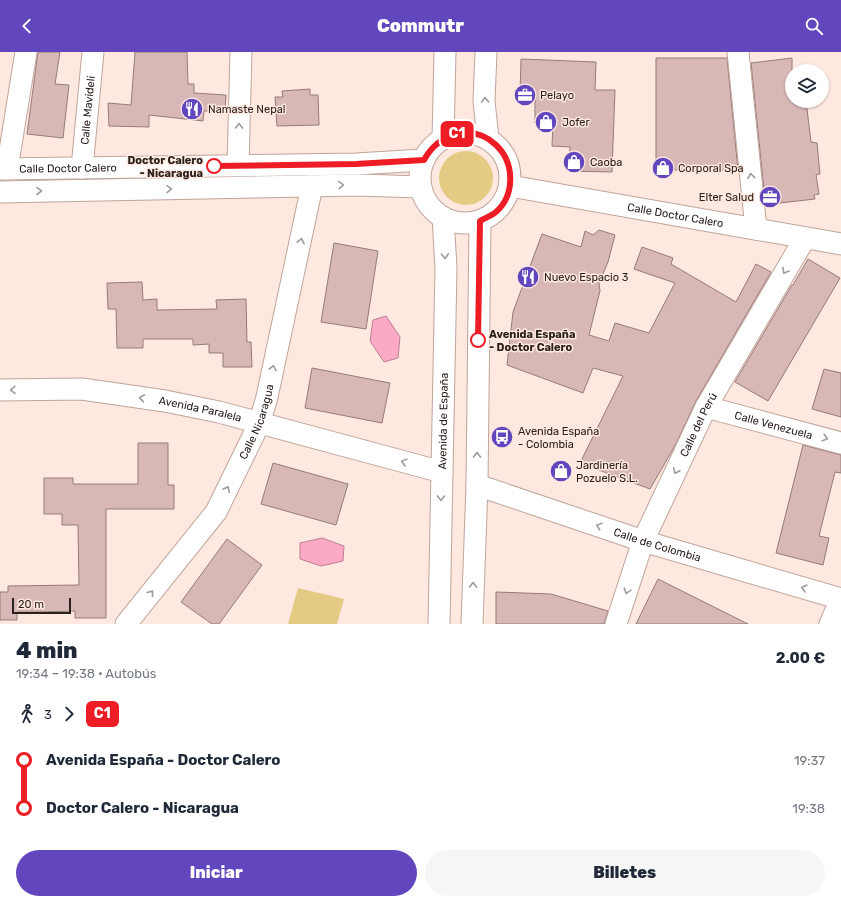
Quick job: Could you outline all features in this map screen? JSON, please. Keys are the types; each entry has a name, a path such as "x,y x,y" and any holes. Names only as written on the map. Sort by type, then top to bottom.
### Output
{"street":[{"path":"3,169 26,52"},
{"name":"Calle Mavideli","path":"82,168 94,52"},
{"path":"238,165 241,52"},
{"path":"443,139 445,52"},
{"path":"486,52 484,101 488,139"},
{"path":"738,52 756,229"},
{"path":"458,134 474,134 488,139 497,146 504,155 511,175 510,186 503,204 496,211 480,221 461,223 452,221 435,212 429,205 421,187 420,174 428,152 435,144 443,139 458,134"},
{"name":"Calle Doctor Calero","path":"3,169 356,164 424,160"},
{"name":"Calle Doctor Calero","path":"0,192 357,185 421,187"},
{"name":"Calle Nicaragua","path":"126,624 216,512 259,424 267,397 312,186"},
{"name":"Calle Doctor Calero","path":"510,186 841,244"},
{"name":"Avenida de España","path":"439,624 446,268 443,217"},
{"path":"472,624 477,485 480,221"},
{"name":"Calle del Perú","path":"616,624 643,541 706,407 805,238"},
{"name":"Avenida Paralela","path":"0,390 82,389 165,401 219,412 442,472"},
{"name":"Calle Venezuela","path":"706,407 841,442"},
{"name":"Calle de Colombia","path":"477,485 643,541 841,599"},
{"path":"830,624 841,599"}],"shaded area":[{"path":"466,151 476,153 485,159 491,168 493,178 491,188 485,197 476,203 466,205 456,203 447,197 441,188 439,178 441,168 447,159 456,153"},
{"path":"386,316 400,337 398,358 384,362 370,341 373,320"},
{"path":"322,538 344,546 343,561 321,566 300,559 300,543"},
{"path":"298,588 344,599 337,624 288,624"}],"building":[{"path":"38,52 60,52 55,84 69,85 63,138 27,134"},
{"path":"135,52 187,52 188,84 194,84 194,93 226,95 225,111 204,111 203,121 149,115 149,127 109,126 108,103 131,105"},
{"path":"656,58 727,58 738,170 656,170"},
{"path":"792,58 792,64 785,64 785,108 807,108 811,142 817,143 820,174 816,175 819,194 814,195 815,199 771,204 771,200 765,200 751,63"},
{"path":"521,59 596,62 595,90 615,90 612,172 569,171 570,147 552,146 553,123 535,123 535,96 520,95"},
{"path":"310,89 310,95 318,95 319,125 277,126 275,97 283,97 282,91"},
{"path":"599,230 615,235 608,262 599,283 600,291 589,335 609,341 615,323 649,333 675,283 634,269 642,247 673,258 671,264 736,302 756,264 771,272 696,401 676,444 650,489 580,463 623,376 593,368 583,393 507,365 513,312 542,234 581,247 585,231 593,235"},
{"path":"334,243 378,251 366,329 321,322"},
{"path":"808,259 840,278 768,401 735,382"},
{"path":"142,282 143,300 157,299 157,310 217,309 216,300 246,299 247,342 251,342 252,367 223,367 223,353 209,353 209,344 193,345 193,339 143,339 143,348 117,348 116,309 108,309 107,283"},
{"path":"312,368 390,383 382,423 305,408"},
{"path":"824,369 841,373 841,417 812,409"},
{"path":"138,443 168,443 168,485 174,485 174,509 106,509 106,618 75,618 75,611 17,612 17,620 0,620 0,592 8,592 8,586 79,585 78,525 62,525 62,514 44,514 44,478 73,478 73,484 138,484"},
{"path":"803,445 841,455 841,473 835,472 819,536 829,538 823,565 776,553"},
{"path":"273,463 348,484 336,525 261,504"},
{"path":"227,539 262,565 219,624 212,624 181,602"},
{"path":"658,579 748,624 636,624"},
{"path":"496,592 551,594 608,611 604,624 496,624"}],"bus line":[{"name":"C1","path":"214,166 356,164 424,160 428,152 435,144 443,139 458,134 474,134 488,139 497,146 504,155 511,175 510,186 503,204 488,217 480,221 478,340"}],"place":[{"name":"Pelayo","path":"525,95"},
{"name":"Namaste Nepal","path":"192,109"},
{"name":"Jofer","path":"546,122"},
{"name":"Caoba","path":"574,162"},
{"name":"Doctor Calero - Nicaragua","path":"214,166"},
{"name":"Corporal Spa","path":"663,168"},
{"name":"Elter Salud","path":"770,197"},
{"name":"Nuevo Espacio 3","path":"528,277"},
{"name":"Avenida España - Doctor Calero","path":"478,340"},
{"name":"Avenida España - Colombia","path":"502,437"},
{"name":"Jardinería Pozuelo S.L.","path":"561,471"}]}
